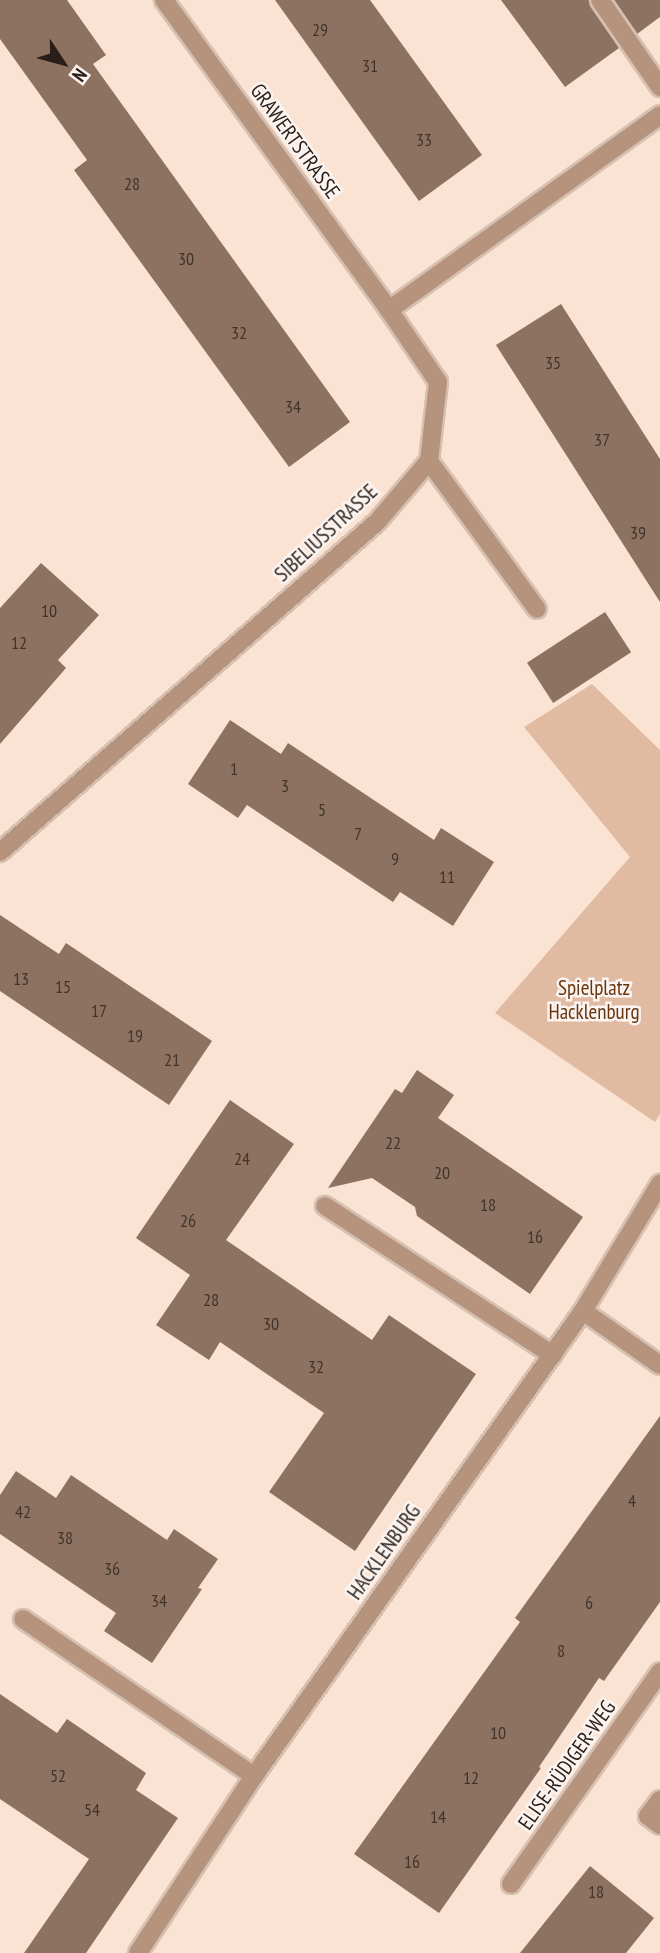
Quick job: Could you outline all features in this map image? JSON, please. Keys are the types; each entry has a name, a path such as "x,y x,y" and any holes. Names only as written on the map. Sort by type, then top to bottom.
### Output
{"street":[{"name":"GRAWERTSTRASSE","path":"164,0 389,310"},
{"path":"600,0 660,87"},
{"path":"537,609 429,461 438,382 389,310 660,115"},
{"name":"SIBELIUSSTRASSE","path":"0,852 377,522 429,461"},
{"name":"HACKLENBURG","path":"138,1953 254,1776 583,1311 660,1184"},
{"path":"325,1206 480,1310 553,1355"},
{"path":"583,1311 660,1365"},
{"path":"23,1619 254,1776"},
{"name":"ELISE-RÜDIGER-WEG","path":"511,1884 660,1672"},
{"path":"660,1800 648,1816 660,1825"}],"green space":[{"name":"Spielplatz Hacklenburg","path":"592,684 660,750 660,1114 655,1122 495,1013 630,857 524,727"}],"building":[{"path":"0,0 67,0 106,55 93,64 350,422 289,467 74,170 87,160 0,39"},
{"path":"275,0 370,0 482,155 419,201"},
{"path":"501,0 589,0 619,48 565,87"},
{"path":"614,0 660,0 660,17 637,34"},
{"path":"561,304 660,459 660,602 496,345"},
{"path":"41,563 99,615 58,660 66,668 0,744 0,608"},
{"path":"605,612 631,652 553,703 527,663"},
{"path":"230,720 281,754 288,743 434,840 441,828 494,862 453,926 400,892 393,902 247,805 238,818 188,784"},
{"path":"0,915 59,954 66,943 212,1041 169,1105 0,991"},
{"path":"417,1070 454,1095 438,1118 583,1217 530,1294 417,1216 415,1207 372,1178 328,1188 395,1089 402,1093"},
{"path":"230,1100 294,1144 226,1240 372,1340 389,1315 476,1374 355,1551 269,1492 324,1413 220,1342 209,1360 156,1325 190,1275 136,1238"},
{"path":"660,1416 660,1602 604,1681 599,1678 539,1767 541,1768 439,1913 354,1854 520,1622 515,1618"},
{"path":"16,1471 56,1498 71,1475 167,1540 174,1529 218,1559 198,1588 202,1589 152,1663 104,1631 116,1613 0,1534 0,1495"},
{"path":"0,1694 57,1733 67,1719 146,1773 136,1790 178,1818 86,1953 24,1953 89,1859 0,1799"},
{"path":"590,1866 654,1918 626,1953 520,1953"}]}
